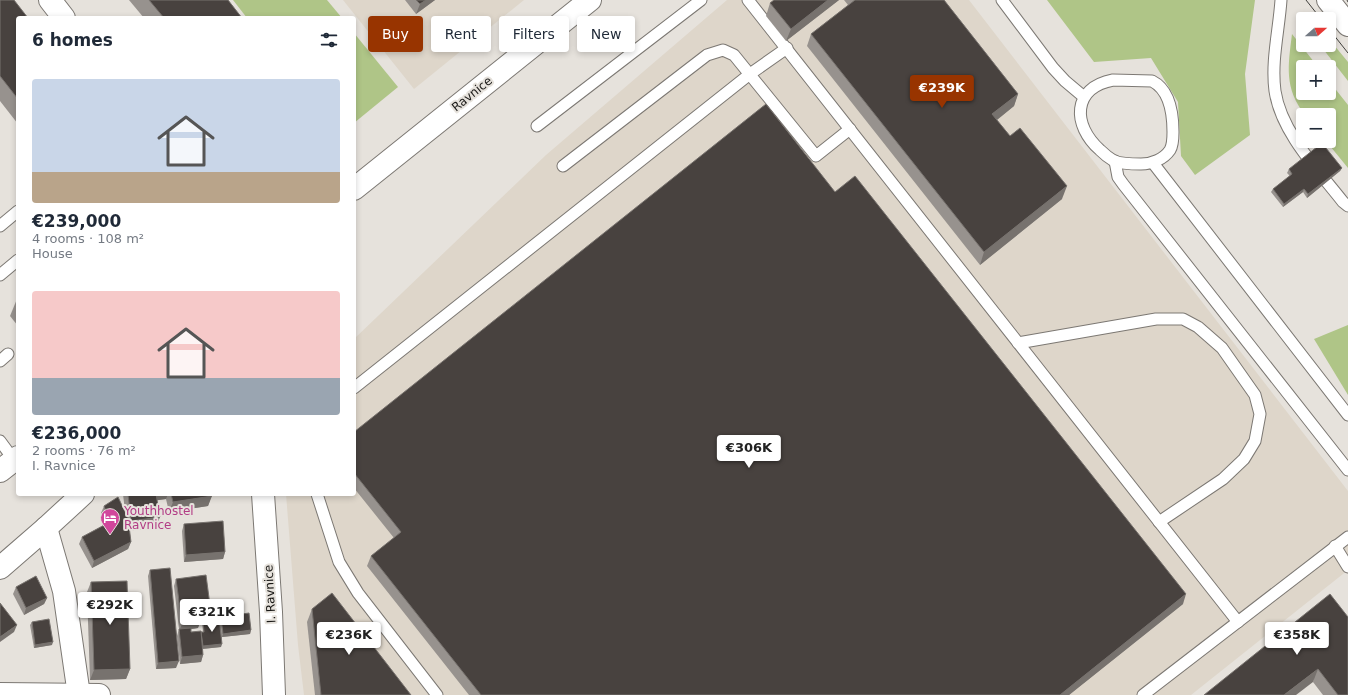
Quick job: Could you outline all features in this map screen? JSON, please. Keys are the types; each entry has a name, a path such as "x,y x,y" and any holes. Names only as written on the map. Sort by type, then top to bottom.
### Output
{"street":[{"path":"50,0 62,16"},
{"name":"Ravnice","path":"356,187 590,0"},
{"path":"1328,0 1348,25"},
{"path":"0,568 81,496"},
{"name":"I. Ravnice","path":"263,496 271,612 274,695"},
{"path":"0,694 86,695 64,591 46,528"}],"lane":[{"path":"537,126 701,0"},
{"path":"748,0 1238,622"},
{"path":"1002,0 1053,68 1065,81 1084,96"},
{"path":"1281,0 1274,67 1275,91 1282,115 1295,140 1343,202 1348,206"},
{"path":"356,386 750,74 787,48"},
{"path":"563,166 707,55 723,50 734,55 816,156 850,129"},
{"path":"1113,80 1145,80 1157,84 1166,95 1171,108 1173,119 1173,141 1171,149 1153,163 1130,164 1115,161 1096,146 1089,138 1084,128 1080,107 1084,96 1092,87 1102,82 1113,80"},
{"path":"1115,161 1118,177 1123,184 1348,470"},
{"path":"1153,163 1348,416"},
{"path":"0,226 16,213"},
{"path":"0,275 16,262"},
{"path":"1018,343 1156,320 1183,319 1198,327 1222,348 1255,394 1260,414 1255,441 1244,459 1223,479 1159,522"},
{"path":"0,441 11,463"},
{"path":"318,496 338,562 358,593 438,695"},
{"path":"1143,695 1348,537"},
{"path":"1335,546 1348,567"}],"shaded area":[{"path":"343,0 524,0 504,16 499,16 499,20 491,27 491,16 431,16 431,52 460,52 414,89 384,52 423,52 423,16 368,16 368,31"},
{"path":"727,0 969,0 1348,491 1348,570 1191,695 304,695 298,645 286,496 356,496 356,337 546,155"}],"green space":[{"path":"233,0 327,0 340,16 245,16"},
{"path":"1047,0 1255,0 1245,74 1250,135 1195,175 1181,156 1178,102 1151,58 1094,62"},
{"path":"1292,34 1296,39 1296,52 1306,52 1312,60 1296,60 1296,100 1289,76 1289,56"},
{"path":"356,35 398,87 356,121"},
{"path":"1336,47 1348,62 1348,81 1336,66 1336,60 1332,60 1325,52 1336,52"},
{"path":"1336,90 1348,105 1348,168 1332,148 1336,148 1336,108 1300,108 1296,100 1336,100"},
{"path":"1348,325 1348,395 1314,339"}],"building":[{"path":"0,0 14,0 26,16 16,16 16,96 0,76"},
{"path":"149,0 228,0 240,16 162,16"},
{"path":"416,0 426,0 420,4"},
{"path":"774,0 828,0 791,29 770,3"},
{"path":"855,0 944,0 1018,94 992,114 1010,136 1020,128 1067,186 984,252 811,34"},
{"path":"766,104 835,192 855,176 1186,594 1060,695 481,695 371,556 401,532 356,476 356,430"},
{"path":"1316,148 1326,148 1342,168 1308,194 1304,189 1284,204 1273,189 1292,174 1289,169"},
{"path":"128,496 156,496 160,517 131,521"},
{"path":"172,496 212,496 173,502"},
{"path":"118,497 128,518 131,542 94,561 82,537 110,522 104,506"},
{"path":"223,521 225,552 186,555 184,524"},
{"path":"170,568 179,661 158,663 150,570"},
{"path":"206,575 211,613 199,615 200,622 182,624 176,579"},
{"path":"36,576 47,598 26,608 16,587"},
{"path":"127,581 130,669 94,670 91,582"},
{"path":"332,593 411,695 321,695 312,609"},
{"path":"1330,594 1348,617 1348,695 1338,695 1318,669 1284,695 1204,695"},
{"path":"0,603 17,625 0,637"},
{"path":"249,613 251,630 223,634 221,617"},
{"path":"219,618 222,644 203,646 201,632 204,632 203,620"},
{"path":"49,619 53,642 35,645 32,622"},
{"path":"191,628 191,632 201,631 203,655 182,657 179,629"}],"tram line":[{"path":"1306,0 1315,12"},
{"path":"1336,38 1348,53"}],"place":[{"name":"Youthhostel Ravnice","path":"110,535"}]}
